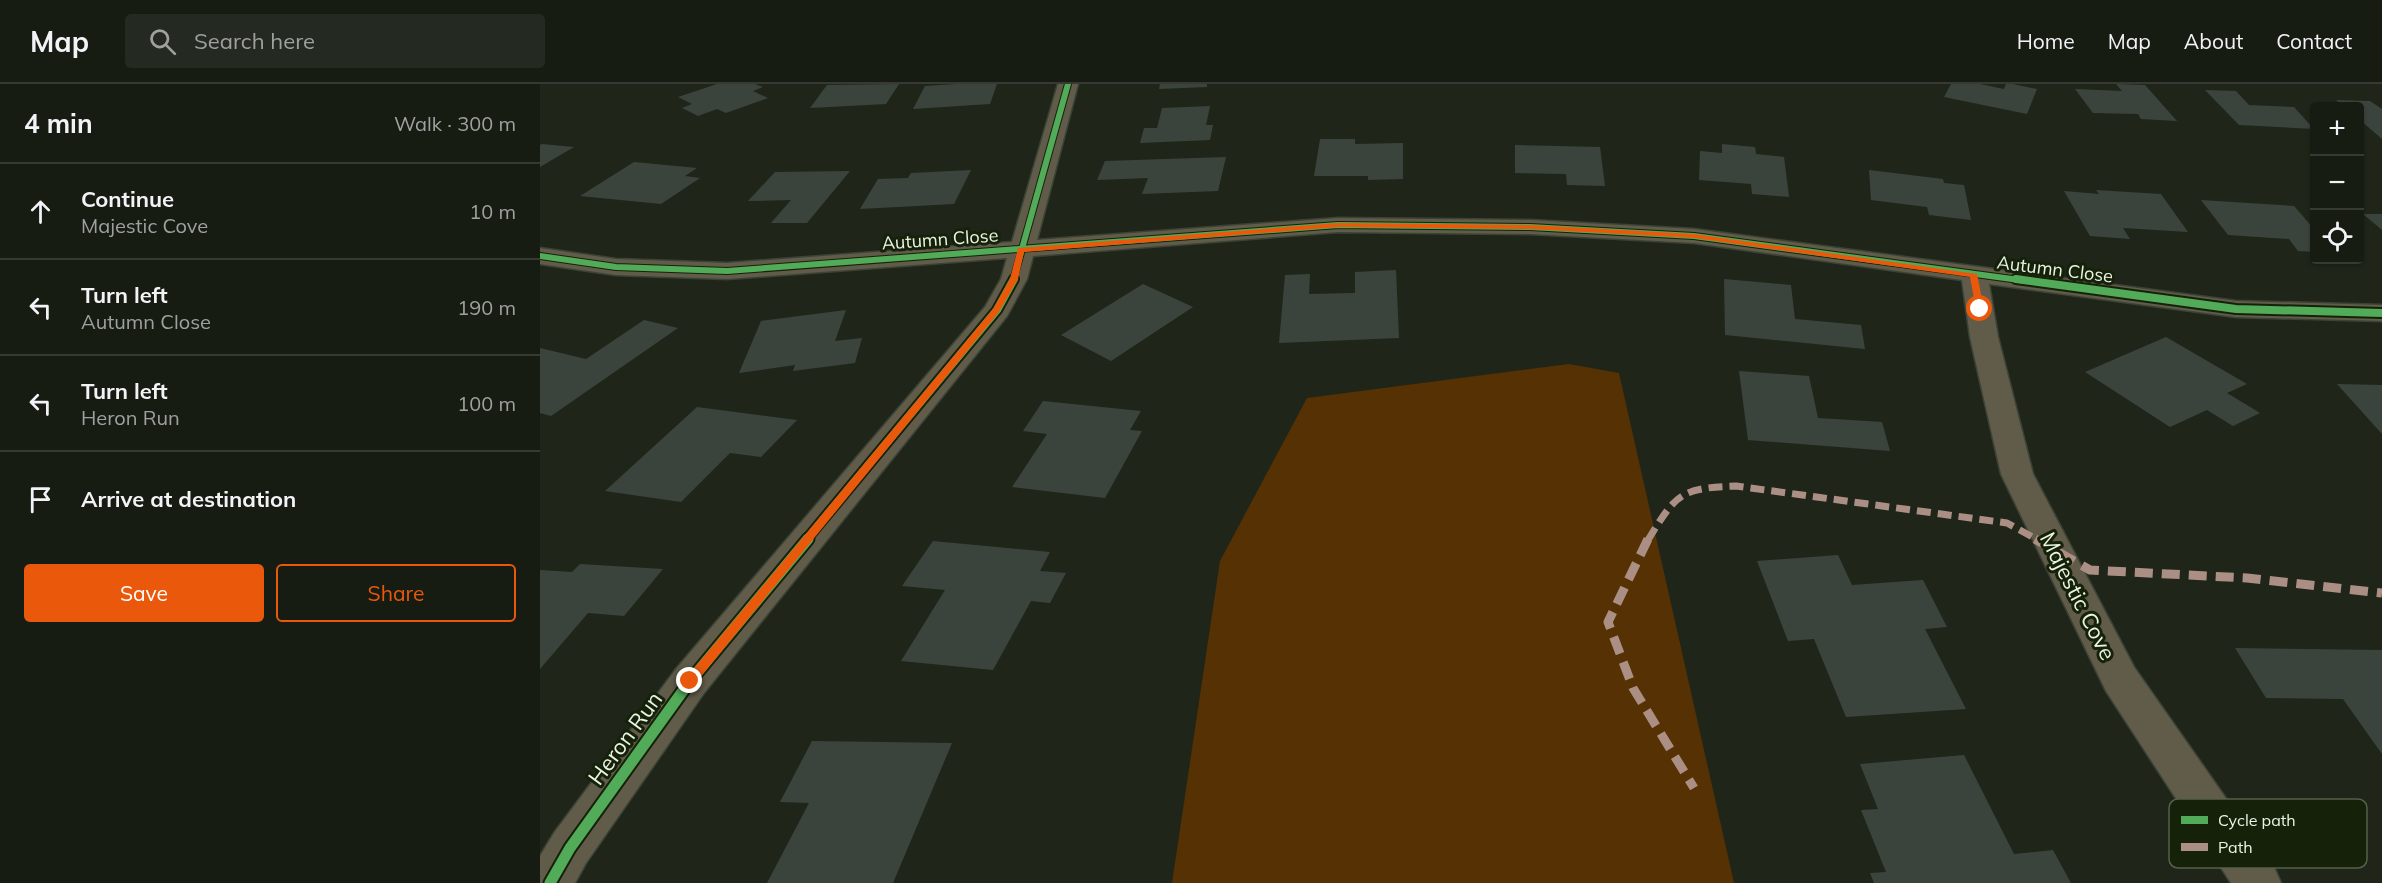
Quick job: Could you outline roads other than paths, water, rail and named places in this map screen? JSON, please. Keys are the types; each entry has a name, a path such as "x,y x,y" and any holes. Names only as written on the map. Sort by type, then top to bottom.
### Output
{"street":[{"name":"Heron Run","path":"550,883 570,848 690,681 996,310 1014,279 1068,84"},
{"name":"Autumn Close","path":"540,256 616,267 727,271 1338,225 1530,227 1694,236 2236,309 2382,313"},
{"name":"Majestic Cove","path":"1974,275 1984,337 2017,474 2120,679 2201,799"},
{"name":"Majestic Cove","path":"2248,868 2258,883"}]}
